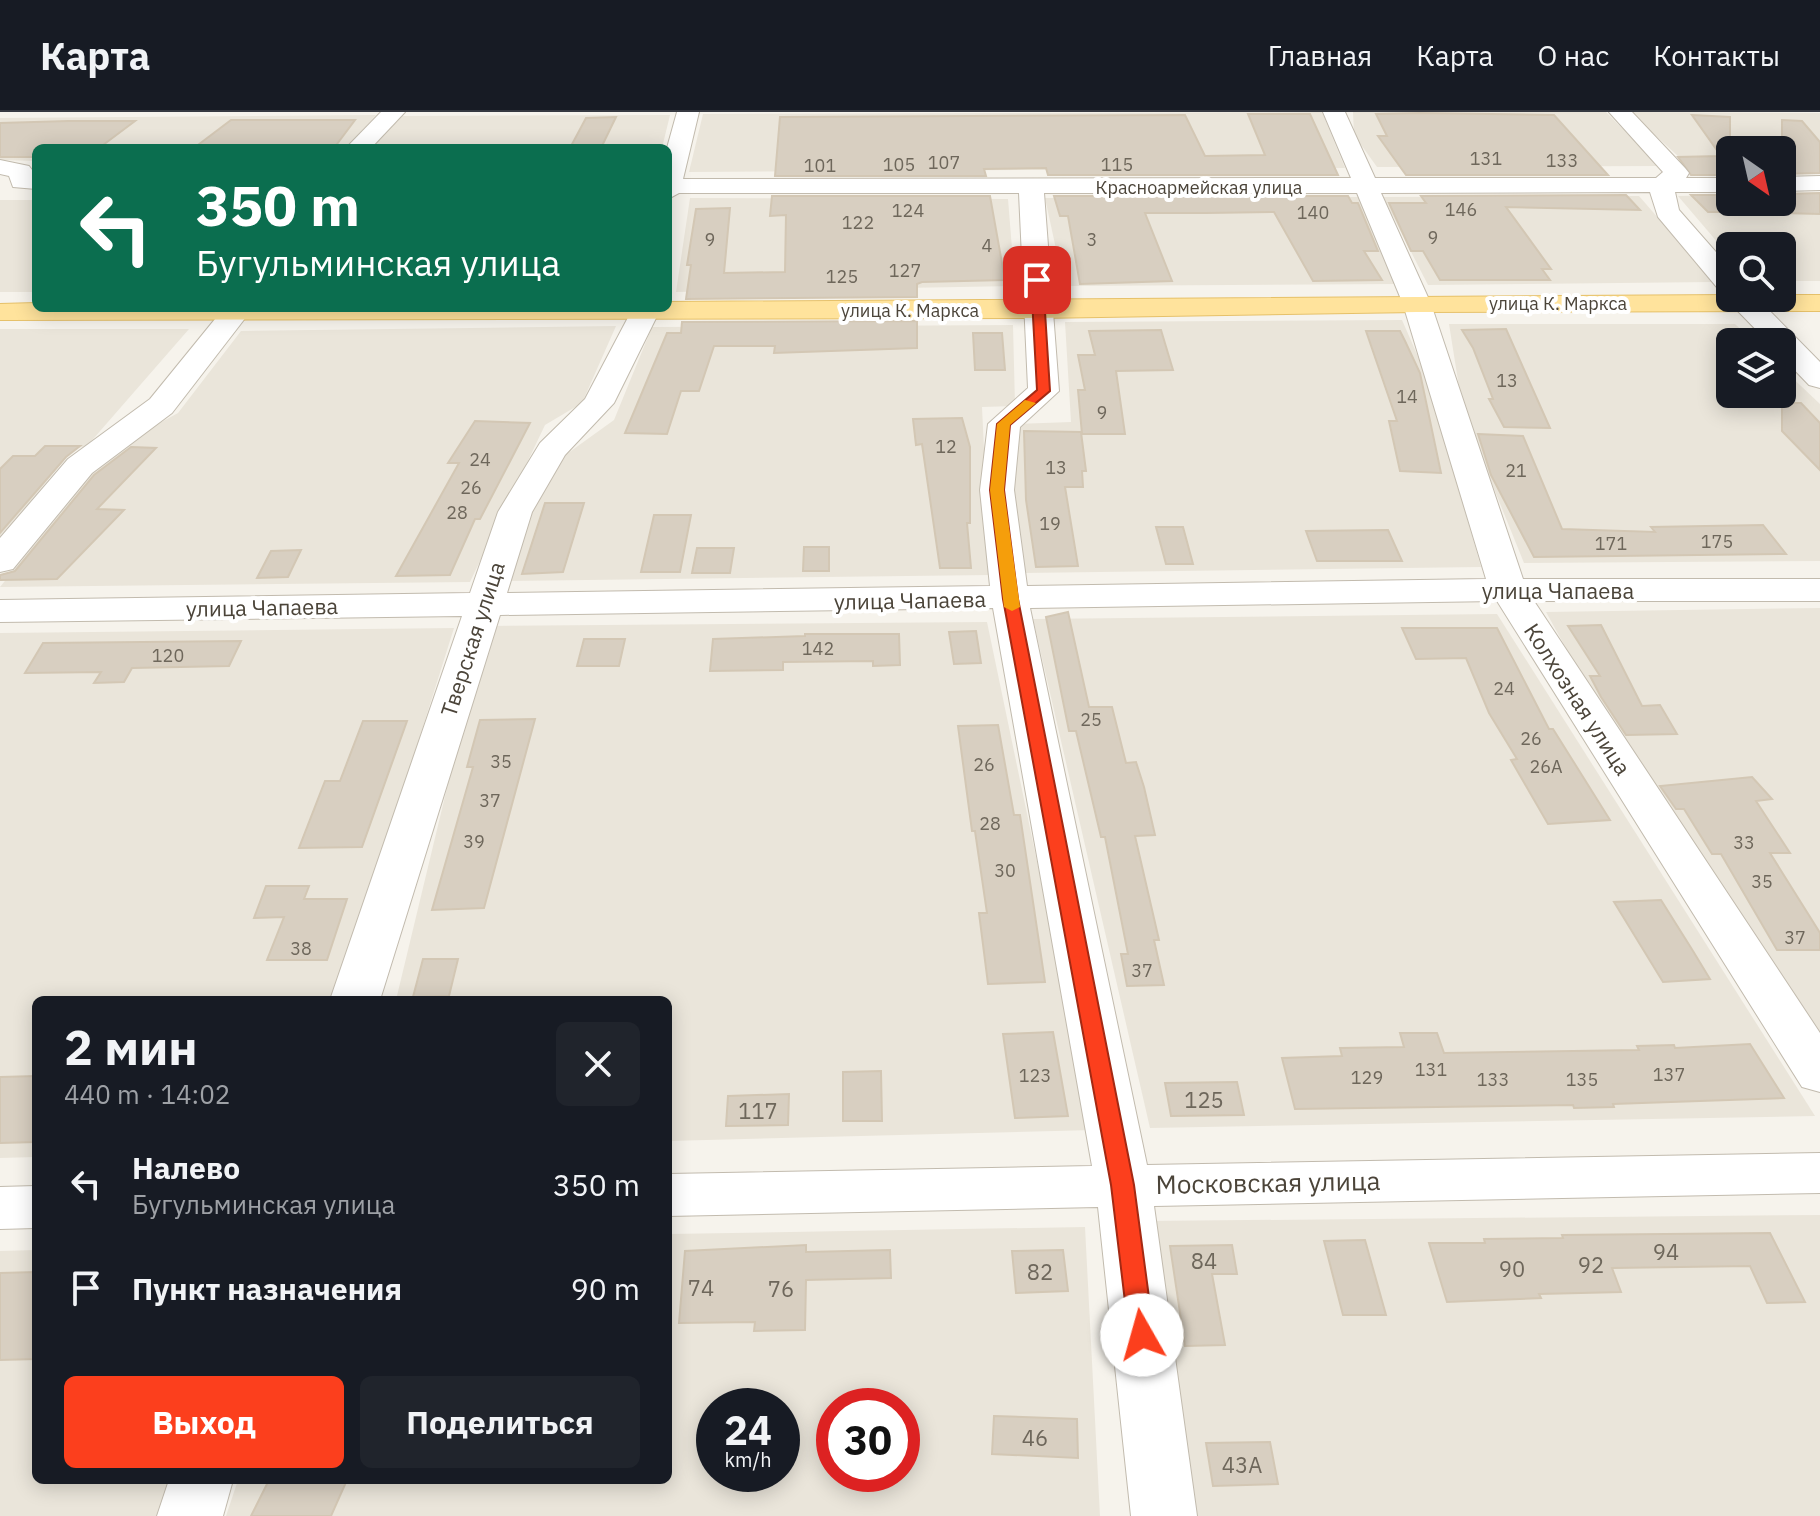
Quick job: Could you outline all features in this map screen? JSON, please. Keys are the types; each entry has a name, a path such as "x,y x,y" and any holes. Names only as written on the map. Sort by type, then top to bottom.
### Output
{"main road":[{"name":"улица К. Маркса","path":"672,309 1039,310 1716,296"},
{"name":"улица К. Маркса","path":"1796,301 1820,303"},
{"name":"улица К. Маркса","path":"0,312 32,312"}],"street":[{"path":"362,144 394,112"},
{"path":"672,171 688,112"},
{"name":"Колхозная улица","path":"1334,112 1417,304 1508,590 1820,1074"},
{"path":"1620,112 1677,173 1661,186 1667,212 1716,268"},
{"path":"0,167 21,171 19,186"},
{"path":"1796,184 1820,183"},
{"name":"Красноармейская улица","path":"672,186 1716,185"},
{"path":"1031,187 1044,391 1004,424 997,490 1010,599 1123,1185 1164,1516"},
{"path":"0,561 80,466 161,406 235,312"},
{"name":"Тверская улица","path":"356,996 515,512 552,450 598,403 645,312"},
{"path":"1755,312 1820,379"},
{"name":"улица Чапаева","path":"0,611 1508,590 1820,590"},
{"name":"Московская улица","path":"672,1195 1820,1173"},
{"path":"0,1208 32,1207"},
{"path":"190,1516 200,1484"}],"shaded area":[{"path":"1322,112 1345,168 689,172 703,114"},
{"path":"1353,112 1606,112 1659,166 1377,167 1354,135"},
{"path":"1630,112 1820,113 1820,169 1796,157 1796,136 1716,136 1716,168 1691,168"},
{"path":"376,115 350,144 32,144 32,161 0,160 0,118"},
{"path":"670,115 663,144 374,144 398,116"},
{"path":"1716,195 1716,216 1796,216 1796,199 1820,195 1820,281 1796,281 1796,232 1716,232 1716,241 1678,196"},
{"path":"1639,196 1714,282 1428,285 1383,197"},
{"path":"1361,197 1398,284 1064,286 1045,198"},
{"path":"690,198 1008,199 1015,286 676,292"},
{"path":"0,200 32,200 32,292 0,292"},
{"path":"1402,320 1426,375 1481,567 1023,573 1010,449 1014,424 1071,422 1065,322"},
{"path":"1449,324 1735,324 1739,328 1716,328 1716,408 1796,408 1796,381 1820,404 1820,561 1524,563 1463,412"},
{"path":"1013,325 1015,406 982,407 990,575 508,581 535,497 564,456 614,420 652,327"},
{"path":"616,326 582,403 545,425 470,582 0,587 112,449 178,413 241,331"},
{"path":"0,329 189,329 87,446 73,449 0,539"},
{"path":"1820,608 1820,1034 1598,706 1546,612"},
{"path":"1497,614 1815,1116 1150,1128 1033,619"},
{"path":"987,622 1093,1130 672,1141 672,996 397,996 486,626"},
{"path":"454,628 338,996 32,996 32,1157 0,1158 0,633"},
{"path":"1820,1215 1820,1516 1191,1516 1145,1221"},
{"path":"1085,1227 1100,1516 226,1516 237,1484 672,1484 672,1234"},
{"path":"32,1250 32,1484 170,1484 158,1516 0,1516 0,1251"}],"building":[{"path":"1248,114 1310,114 1338,175 1048,175 1046,168 984,169 986,176 775,176 780,117 1185,115 1205,156 1265,155"},
{"path":"1376,114 1554,115 1608,175 1406,175 1378,136 1387,136"},
{"path":"1692,115 1730,117 1730,136 1716,136 1716,149"},
{"path":"616,117 603,144 572,144 586,118"},
{"path":"231,120 355,120 337,144 199,144"},
{"path":"1782,120 1802,121 1820,142 1820,173 1796,174 1796,136 1782,136"},
{"path":"135,121 104,144 32,144 32,157 0,157 0,123"},
{"path":"1716,156 1716,175 1691,175 1678,157"},
{"path":"1820,193 1820,214 1796,213 1796,194"},
{"path":"1626,195 1640,210 1506,207 1551,269 1542,269 1550,280 1440,280 1423,251 1411,251 1389,203 1426,203 1421,196"},
{"path":"1691,195 1716,195 1716,212 1708,212"},
{"path":"772,196 990,196 1005,280 922,282 917,284 917,297 686,299 691,265 687,265 696,209 730,208 724,273 785,272 786,215 770,216"},
{"path":"1054,196 1348,196 1352,203 1358,203 1378,251 1364,251 1382,280 1313,281 1274,212 1145,213 1172,281 1080,284 1068,216 1060,216"},
{"path":"917,321 917,348 774,353 775,346 714,346 699,391 681,391 667,434 625,433 667,333 681,333 682,322"},
{"path":"1506,329 1550,428 1504,427 1489,399 1493,399 1473,348 1462,330"},
{"path":"1161,330 1173,370 1116,371 1125,434 1082,434 1078,390 1085,390 1078,355 1095,355 1089,331"},
{"path":"1366,331 1400,331 1420,373 1441,473 1400,471 1389,421 1397,421"},
{"path":"973,333 1002,333 1005,370 975,370"},
{"path":"1796,403 1801,403 1820,423 1820,470 1782,431 1782,408 1796,408"},
{"path":"962,418 970,447 970,523 967,523 971,568 940,568 922,444 916,445 913,419"},
{"path":"475,421 530,423 480,519 475,519 450,575 396,576 459,463 448,463"},
{"path":"1024,431 1081,432 1086,471 1082,471 1083,487 1065,487 1078,566 1036,567 1026,500"},
{"path":"1478,434 1523,436 1562,529 1655,532 1651,527 1763,525 1786,554 1534,557 1491,475"},
{"path":"45,446 80,446 66,457 0,533 0,469 13,456 35,456"},
{"path":"131,447 156,448 97,509 124,510 57,579 0,580 0,575 15,571 94,475"},
{"path":"545,503 584,503 563,572 522,574"},
{"path":"654,515 691,515 680,572 641,572"},
{"path":"1156,527 1183,527 1193,564 1166,564"},
{"path":"1388,530 1402,561 1317,561 1306,531"},
{"path":"804,547 829,547 829,571 803,571"},
{"path":"697,548 734,548 730,573 692,573"},
{"path":"301,550 288,577 257,578 271,551"},
{"path":"1068,612 1089,707 1112,707 1126,763 1136,762 1144,787 1155,835 1135,836 1159,940 1154,940 1164,985 1127,986 1121,954 1128,954 1105,837 1101,837 1076,731 1069,731 1046,617"},
{"path":"1601,625 1642,706 1660,705 1677,734 1626,735 1590,676 1600,676 1568,626"},
{"path":"1402,628 1497,628 1549,729 1553,729 1610,820 1548,824 1511,760 1517,759 1489,713 1466,658 1416,659"},
{"path":"976,631 981,663 954,664 949,632"},
{"path":"805,634 899,634 900,665 873,666 873,661 783,662 783,670 710,671 713,639"},
{"path":"584,639 625,639 619,666 577,666"},
{"path":"241,641 229,666 132,668 124,682 94,683 101,672 25,673 43,643"},
{"path":"535,719 484,908 432,910 473,767 467,767 480,720"},
{"path":"363,721 407,721 362,847 299,848 325,781 340,781"},
{"path":"998,725 1014,815 1020,815 1045,982 988,984 979,913 987,913 958,726"},
{"path":"1752,777 1772,799 1756,801 1790,853 1770,853 1820,933 1820,950 1777,950 1721,854 1712,854 1684,809 1676,809 1660,786"},
{"path":"266,886 309,886 304,899 347,899 327,960 267,960 284,917 254,918"},
{"path":"1661,900 1710,979 1663,982 1614,902"},
{"path":"423,959 458,959 449,996 413,996"},
{"path":"1053,1032 1068,1116 1015,1118 1003,1034"},
{"path":"1400,1033 1437,1033 1444,1053 1639,1050 1637,1046 1674,1045 1675,1048 1750,1044 1784,1098 1574,1108 1573,1105 1295,1109 1282,1058 1342,1056 1340,1048 1404,1047"},
{"path":"881,1071 882,1121 843,1121 843,1072"},
{"path":"32,1076 32,1142 0,1143 0,1077"},
{"path":"1237,1082 1244,1115 1171,1116 1165,1083"},
{"path":"789,1094 788,1125 726,1126 728,1096"},
{"path":"1770,1233 1805,1302 1767,1303 1750,1266 1612,1268 1621,1292 1539,1294 1541,1298 1447,1302 1429,1243 1485,1243 1484,1239 1563,1238 1562,1235"},
{"path":"1365,1240 1386,1315 1343,1315 1324,1241"},
{"path":"806,1245 806,1252 890,1250 891,1278 806,1280 805,1330 754,1331 755,1322 679,1323 685,1251"},
{"path":"1232,1245 1237,1274 1212,1274 1225,1345 1185,1346 1170,1246"},
{"path":"1063,1250 1068,1291 1016,1293 1012,1251"},
{"path":"32,1272 32,1359 0,1360 0,1273"},
{"path":"994,1416 1077,1419 1078,1458 992,1454"},
{"path":"1270,1442 1278,1484 1213,1486 1206,1443"},
{"path":"267,1484 345,1484 331,1516 251,1516"}],"slow traffic":[{"path":"1012,607 997,490 1004,424 1030,403"}],"route":[{"path":"1037,280 1044,391 1004,424 997,490 1010,599 1123,1185 1142,1335"}]}
